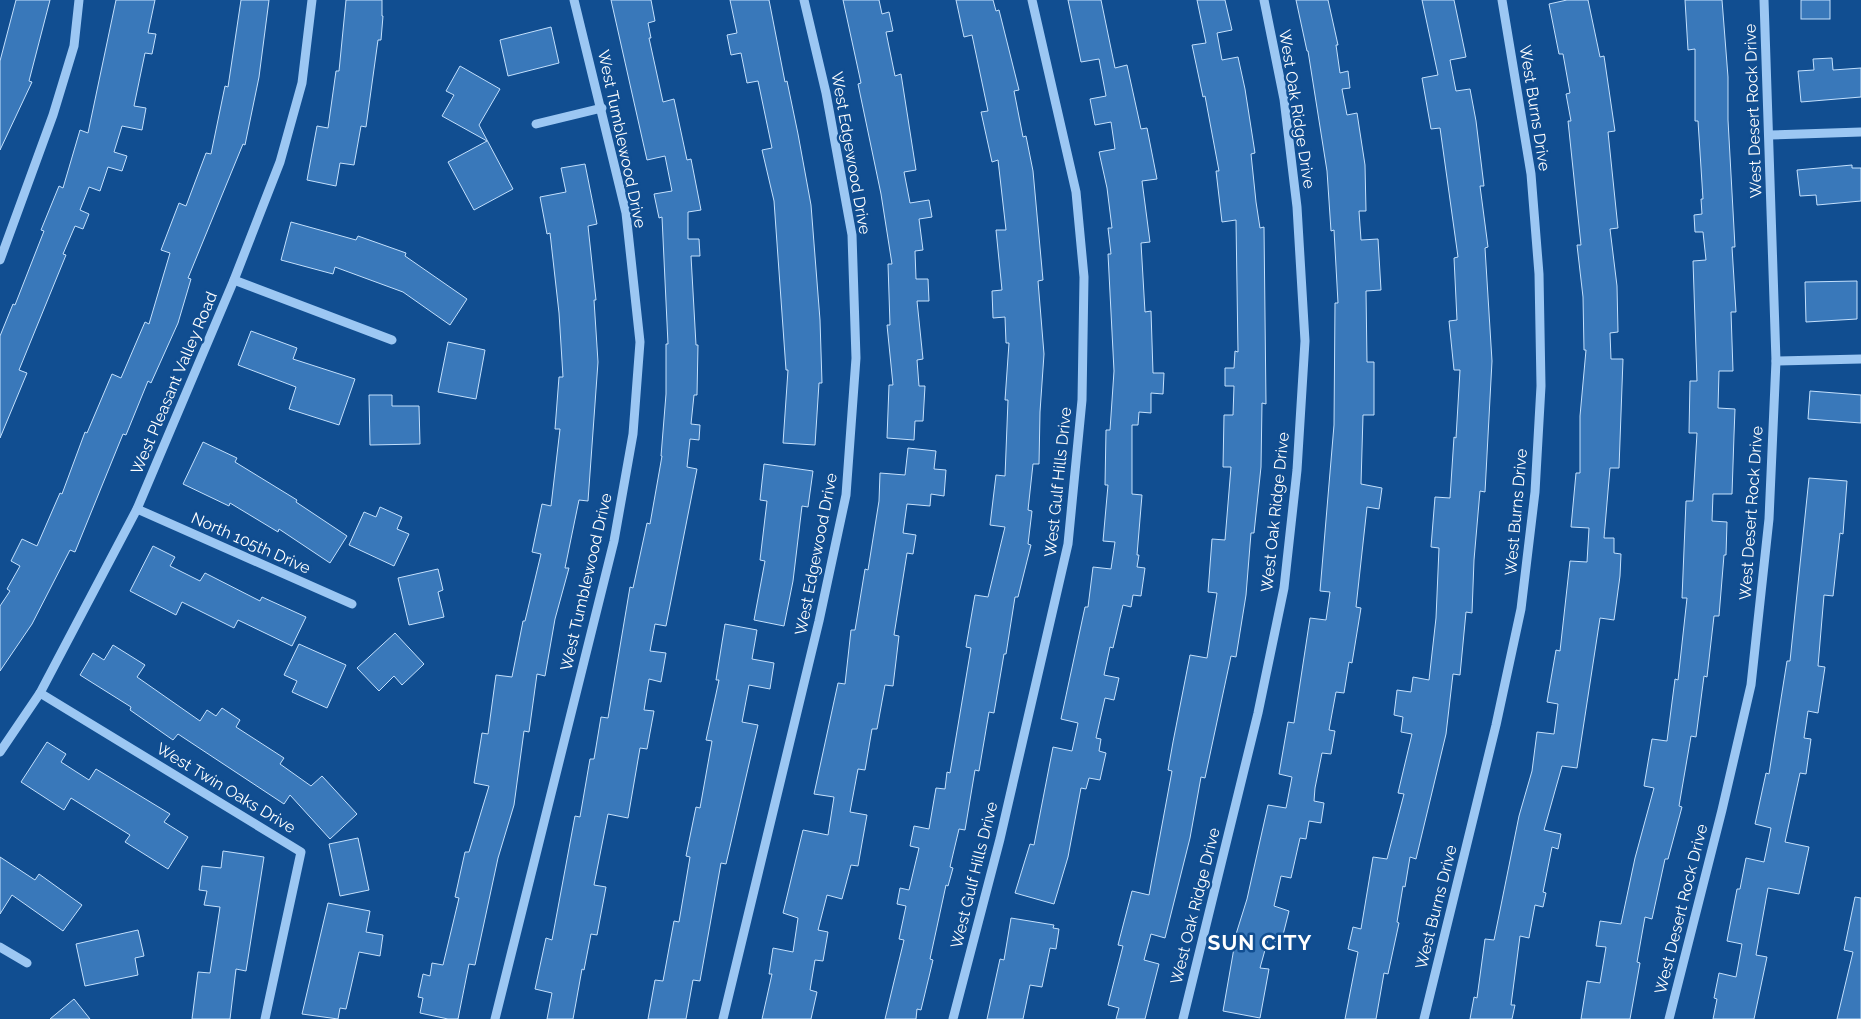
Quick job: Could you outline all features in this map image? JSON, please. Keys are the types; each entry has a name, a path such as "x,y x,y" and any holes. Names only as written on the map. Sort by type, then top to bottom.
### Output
{"street":[{"path":"0,260 53,115 74,46 79,0"},
{"name":"West Pleasant Valley Road","path":"0,752 40,693 137,509 234,280 282,154 302,83 312,0"},
{"name":"West Tumblewood Drive","path":"495,1019 614,540 633,434 640,342 626,213 602,108 574,0"},
{"name":"West Edgewood Drive","path":"723,1019 816,631 846,496 856,358 852,235 826,94 804,0"},
{"name":"West Gulf Hills Drive","path":"953,1019 1000,839 1068,544 1082,400 1084,277 1076,192 1032,0"},
{"name":"West Oak Ridge Drive","path":"1183,1019 1258,713 1284,588 1297,470 1305,341 1297,207 1284,99 1264,0"},
{"name":"West Burns Drive","path":"1424,1019 1496,725 1521,609 1535,492 1541,386 1538,274 1531,174 1502,0"},
{"name":"West Desert Rock Drive","path":"1669,1019 1722,810 1751,685 1769,519 1776,361 1770,135 1764,0"},
{"path":"536,124 602,108"},
{"path":"1770,135 1861,132"},
{"path":"234,280 392,340"},
{"path":"1776,361 1861,359"},
{"name":"North 105th Drive","path":"137,509 352,604"},
{"name":"West Twin Oaks Drive","path":"40,693 301,852 265,1019"},
{"path":"0,947 27,963"}],"building":[{"path":"16,0 50,0 29,81 32,82 0,150 0,61"},
{"path":"116,0 155,0 148,33 156,34 152,54 145,53 134,106 146,108 142,130 122,126 114,152 127,156 122,171 108,167 100,191 89,187 80,210 89,214 83,229 75,226 63,254 66,255 19,370 27,373 0,438 0,336 13,304 15,305 44,231 41,230 59,186 63,188 80,130 88,133"},
{"path":"241,0 269,0 259,77 245,145 243,144 188,278 191,279 178,323 151,383 148,381 126,435 123,434 75,552 70,550 32,624 0,671 0,606 10,591 7,589 20,566 11,561 22,539 37,546 60,493 62,494 85,432 87,433 112,374 121,378 145,322 149,324 170,253 161,250 179,203 186,206 206,153 211,154 225,86 228,87"},
{"path":"346,0 382,0 383,16 381,40 378,40 366,127 361,126 354,165 340,163 336,186 307,180 317,126 328,128 336,71 339,71"},
{"path":"611,0 651,0 655,21 648,23 651,38 649,38 663,102 674,99 687,160 691,159 701,210 688,212 688,239 699,239 700,256 691,256 696,345 698,345 697,395 694,395 691,424 700,425 699,440 690,439 687,467 697,469 666,626 655,624 650,651 666,653 661,682 649,679 644,710 654,711 647,749 640,748 628,818 608,814 594,885 606,887 597,935 591,934 584,970 582,969 573,1019 547,1019 552,993 535,989 546,938 552,940 575,816 580,817 590,759 594,759 601,717 608,718 630,587 633,588 647,523 650,524 662,456 666,394 666,344 668,344 662,217 659,218 654,194 672,191 665,156 647,160"},
{"path":"730,0 769,0 785,82 787,81 798,134 811,205 820,320 822,383 819,383 815,445 783,443 788,370 786,370 774,201 762,150 772,148 758,81 747,83 741,53 731,55 727,35 737,33"},
{"path":"843,0 879,0 882,14 889,12 893,31 886,32 895,76 901,74 916,170 904,172 910,203 929,200 932,217 919,219 923,250 915,251 916,279 928,279 929,301 917,301 923,359 917,360 919,386 925,386 923,421 915,421 914,440 887,438 889,385 893,385 887,325 890,325 888,264 892,264 881,194 858,84 861,83"},
{"path":"956,0 993,0 996,11 999,10 1019,90 1014,91 1023,137 1026,136 1033,171 1043,280 1038,281 1044,354 1039,464 1033,464 1028,510 1032,511 1028,544 1031,545 1018,597 1015,597 994,713 989,712 979,771 975,770 965,830 959,829 950,867 953,868 948,886 946,885 930,959 933,960 921,1010 917,1009 916,1019 885,1019 904,940 899,939 906,906 897,904 900,888 909,890 919,848 910,846 914,826 929,829 936,788 945,789 947,772 950,773 971,648 966,647 975,595 988,597 1005,527 990,525 996,475 1005,476 1008,400 1005,400 1009,343 1006,343 1005,317 993,318 992,291 1002,290 996,230 1006,230 998,160 992,162 981,112 988,111 972,35 964,37"},
{"path":"1068,0 1101,0 1115,68 1127,65 1141,129 1147,128 1157,179 1142,181 1150,242 1141,243 1145,312 1151,311 1153,373 1164,373 1163,394 1151,393 1151,413 1139,412 1138,425 1132,425 1132,494 1142,495 1137,555 1139,555 1137,567 1145,568 1141,596 1133,595 1131,607 1123,605 1113,648 1110,647 1104,675 1119,678 1114,700 1105,698 1096,738 1101,739 1099,751 1106,753 1100,780 1089,778 1086,789 1081,788 1068,857 1054,904 1015,893 1030,844 1034,845 1053,747 1072,751 1078,723 1061,719 1085,607 1088,607 1093,567 1111,569 1115,542 1103,541 1108,485 1105,485 1106,430 1110,430 1114,371 1108,254 1111,254 1108,228 1112,228 1107,188 1099,152 1115,149 1111,122 1095,125 1090,99 1106,96 1099,59 1081,62"},
{"path":"1197,0 1225,0 1232,30 1217,33 1222,60 1238,57 1255,153 1251,154 1256,202 1260,228 1264,227 1266,404 1262,403 1261,467 1254,533 1251,533 1246,595 1236,657 1231,656 1205,778 1201,777 1190,838 1165,938 1151,934 1144,960 1159,964 1145,1019 1116,1019 1119,1008 1108,1005 1123,946 1118,945 1132,891 1149,895 1172,771 1168,770 1190,655 1207,658 1217,593 1208,592 1212,539 1225,540 1231,467 1223,467 1224,415 1233,415 1234,386 1225,386 1225,368 1234,368 1235,351 1238,352 1236,220 1222,222 1216,171 1219,171 1205,96 1203,97 1192,45 1206,43"},
{"path":"1296,0 1328,0 1338,45 1336,45 1340,73 1348,71 1350,88 1342,89 1347,115 1357,113 1365,165 1366,211 1359,211 1361,240 1378,239 1381,290 1366,291 1367,362 1374,362 1374,415 1363,415 1361,484 1382,488 1379,509 1367,507 1356,607 1361,608 1352,663 1349,662 1344,693 1336,692 1329,730 1335,731 1331,754 1322,753 1315,788 1314,801 1324,803 1321,823 1309,821 1306,839 1300,838 1291,878 1281,876 1274,906 1289,911 1281,943 1268,939 1260,968 1269,969 1260,1018 1223,1011 1234,948 1232,947 1247,899 1268,805 1286,808 1292,777 1279,774 1288,722 1294,723 1310,618 1326,620 1330,592 1320,591 1334,425 1335,303 1338,303 1334,230 1331,231 1327,171 1308,51"},
{"path":"1422,0 1454,0 1466,57 1450,60 1456,91 1470,89 1476,121 1484,186 1480,186 1488,247 1485,248 1492,361 1485,492 1480,491 1472,613 1466,612 1460,675 1453,674 1446,734 1416,859 1410,857 1405,887 1403,886 1397,922 1399,923 1388,974 1384,973 1376,1019 1345,1019 1358,952 1348,949 1353,927 1361,929 1373,857 1387,859 1404,794 1398,793 1412,734 1401,732 1403,717 1394,715 1397,690 1411,692 1413,677 1429,680 1436,618 1439,548 1431,547 1435,497 1450,498 1454,437 1456,438 1460,370 1454,370 1449,321 1457,320 1454,258 1458,257 1440,128 1431,129 1422,78 1438,75"},
{"path":"1567,0 1588,0 1600,57 1604,56 1615,131 1608,132 1618,228 1610,229 1617,286 1618,332 1610,333 1611,359 1623,359 1619,468 1610,468 1604,538 1614,538 1614,553 1621,554 1620,576 1614,620 1600,618 1577,768 1562,766 1544,830 1561,834 1558,849 1552,847 1543,892 1546,893 1543,907 1535,905 1529,938 1520,936 1511,1005 1515,1005 1512,1019 1470,1019 1474,997 1477,998 1485,939 1494,940 1519,816 1532,771 1537,732 1554,734 1558,704 1547,702 1556,650 1560,651 1570,561 1587,562 1589,528 1571,527 1576,473 1580,473 1580,416 1586,350 1584,350 1583,297 1577,245 1581,245 1568,121 1571,121 1566,94 1570,93 1563,54 1559,54 1549,4"},
{"path":"1685,0 1722,0 1728,77 1728,120 1735,247 1732,247 1736,312 1731,312 1733,371 1719,371 1718,408 1735,409 1732,494 1713,494 1712,521 1727,522 1726,555 1724,555 1719,616 1714,616 1707,677 1704,676 1696,737 1691,736 1679,806 1682,807 1668,859 1665,859 1652,919 1645,917 1637,962 1640,963 1630,1019 1581,1019 1587,981 1600,983 1606,947 1596,946 1600,921 1621,924 1635,858 1654,788 1644,786 1652,739 1667,741 1675,679 1678,680 1687,598 1682,598 1686,501 1693,501 1697,433 1689,433 1690,381 1697,381 1693,261 1706,260 1703,232 1695,232 1694,215 1702,214 1701,199 1703,199 1698,121 1695,121 1695,49 1688,50"},
{"path":"1801,0 1830,0 1830,19 1801,19"},
{"path":"551,27 559,63 508,76 500,40"},
{"path":"1832,58 1833,70 1861,68 1861,97 1801,102 1798,71 1814,70 1813,59"},
{"path":"460,66 500,89 479,125 513,189 474,210 448,162 487,141 442,116 454,95 446,91"},
{"path":"585,164 597,224 588,226 596,300 594,300 598,362 588,501 579,500 565,568 569,568 555,619 545,676 537,674 529,732 524,731 514,805 498,858 475,965 469,964 458,1019 448,1019 420,1013 423,998 418,997 423,974 430,976 432,963 443,965 459,898 455,897 465,852 469,852 489,786 474,783 482,733 488,734 496,675 512,677 523,621 525,621 541,554 532,552 542,504 551,506 560,429 555,429 559,377 563,377 559,313 550,233 547,234 540,197 566,192 561,168"},
{"path":"1852,165 1852,168 1861,168 1861,201 1817,205 1816,195 1800,196 1797,170"},
{"path":"291,222 356,240 358,236 406,253 405,256 467,299 450,325 403,292 335,267 333,274 281,260"},
{"path":"1857,281 1857,319 1806,322 1805,282"},
{"path":"251,331 297,348 293,359 355,379 339,425 289,409 296,387 238,365"},
{"path":"448,342 485,350 476,399 438,392"},
{"path":"1810,391 1861,395 1861,423 1808,419"},
{"path":"369,395 392,395 392,406 419,406 420,444 370,445"},
{"path":"203,442 237,458 235,462 297,500 296,502 347,536 330,563 279,529 278,532 230,503 229,506 183,484"},
{"path":"908,448 936,451 934,469 946,470 944,496 931,494 930,506 907,504 903,533 916,535 913,554 907,553 894,635 899,636 893,686 885,685 877,729 872,729 865,770 858,769 850,812 867,815 858,866 851,865 842,899 827,895 818,930 828,932 823,961 815,960 810,990 817,992 811,1019 762,1019 772,974 769,974 773,948 793,952 798,918 783,913 803,830 828,835 834,797 814,794 838,683 845,684 851,630 855,630 865,569 868,570 879,501 880,473 905,475"},
{"path":"764,464 813,471 808,507 802,506 793,581 784,626 754,620 765,561 760,560 767,501 760,500"},
{"path":"1809,478 1847,481 1843,534 1840,533 1833,596 1824,595 1818,666 1825,667 1818,713 1808,711 1804,738 1811,739 1806,774 1800,773 1785,842 1809,847 1799,894 1768,888 1756,955 1767,957 1754,1019 1713,1019 1717,999 1714,998 1719,973 1736,977 1742,944 1727,941 1737,889 1740,889 1746,858 1764,862 1771,828 1755,824 1766,773 1769,774 1787,661 1790,661"},
{"path":"380,507 402,517 397,529 409,534 394,566 349,545 364,512 376,517"},
{"path":"153,546 175,557 170,566 200,581 205,573 260,601 262,597 306,617 292,646 238,620 234,628 182,602 176,615 130,591"},
{"path":"438,569 443,590 438,592 444,617 409,625 398,578"},
{"path":"725,624 757,630 752,659 774,663 770,689 749,685 742,722 758,725 726,864 721,863 700,981 693,980 686,1019 648,1019 655,980 663,981 674,921 679,922 690,857 686,856 696,807 700,808 712,741 706,740 719,680 716,680"},
{"path":"395,633 424,664 402,685 394,676 379,691 357,668"},
{"path":"299,644 346,665 327,708 292,692 297,681 284,675"},
{"path":"113,645 145,665 137,677 200,721 207,710 216,716 222,708 240,720 236,727 284,758 280,764 311,786 322,776 357,814 330,839 290,795 284,804 178,734 173,740 130,710 131,707 80,675 93,653 104,660"},
{"path":"47,742 66,754 61,762 89,780 96,769 170,814 164,822 188,837 168,869 125,842 130,835 71,798 64,810 21,782"},
{"path":"358,838 369,890 340,896 329,844"},
{"path":"223,851 264,857 246,971 236,969 230,1019 192,1019 198,972 210,973 220,907 204,905 207,891 199,890 202,866 221,868"},
{"path":"0,857 35,880 39,874 82,905 63,931 12,895 0,914"},
{"path":"1855,897 1861,898 1861,1019 1837,1019 1853,952 1844,950"},
{"path":"328,903 370,911 366,932 383,935 380,956 359,952 346,1009 340,1008 338,1019 302,1014"},
{"path":"1011,918 1054,925 1053,928 1059,929 1056,949 1050,948 1042,987 1030,985 1023,1019 987,1019 1000,959 1004,960"},
{"path":"138,930 144,956 135,958 138,975 85,986 76,944"},
{"path":"74,999 90,1019 50,1019"}],"district":[{"name":"SUN CITY","path":"1260,942"}]}
